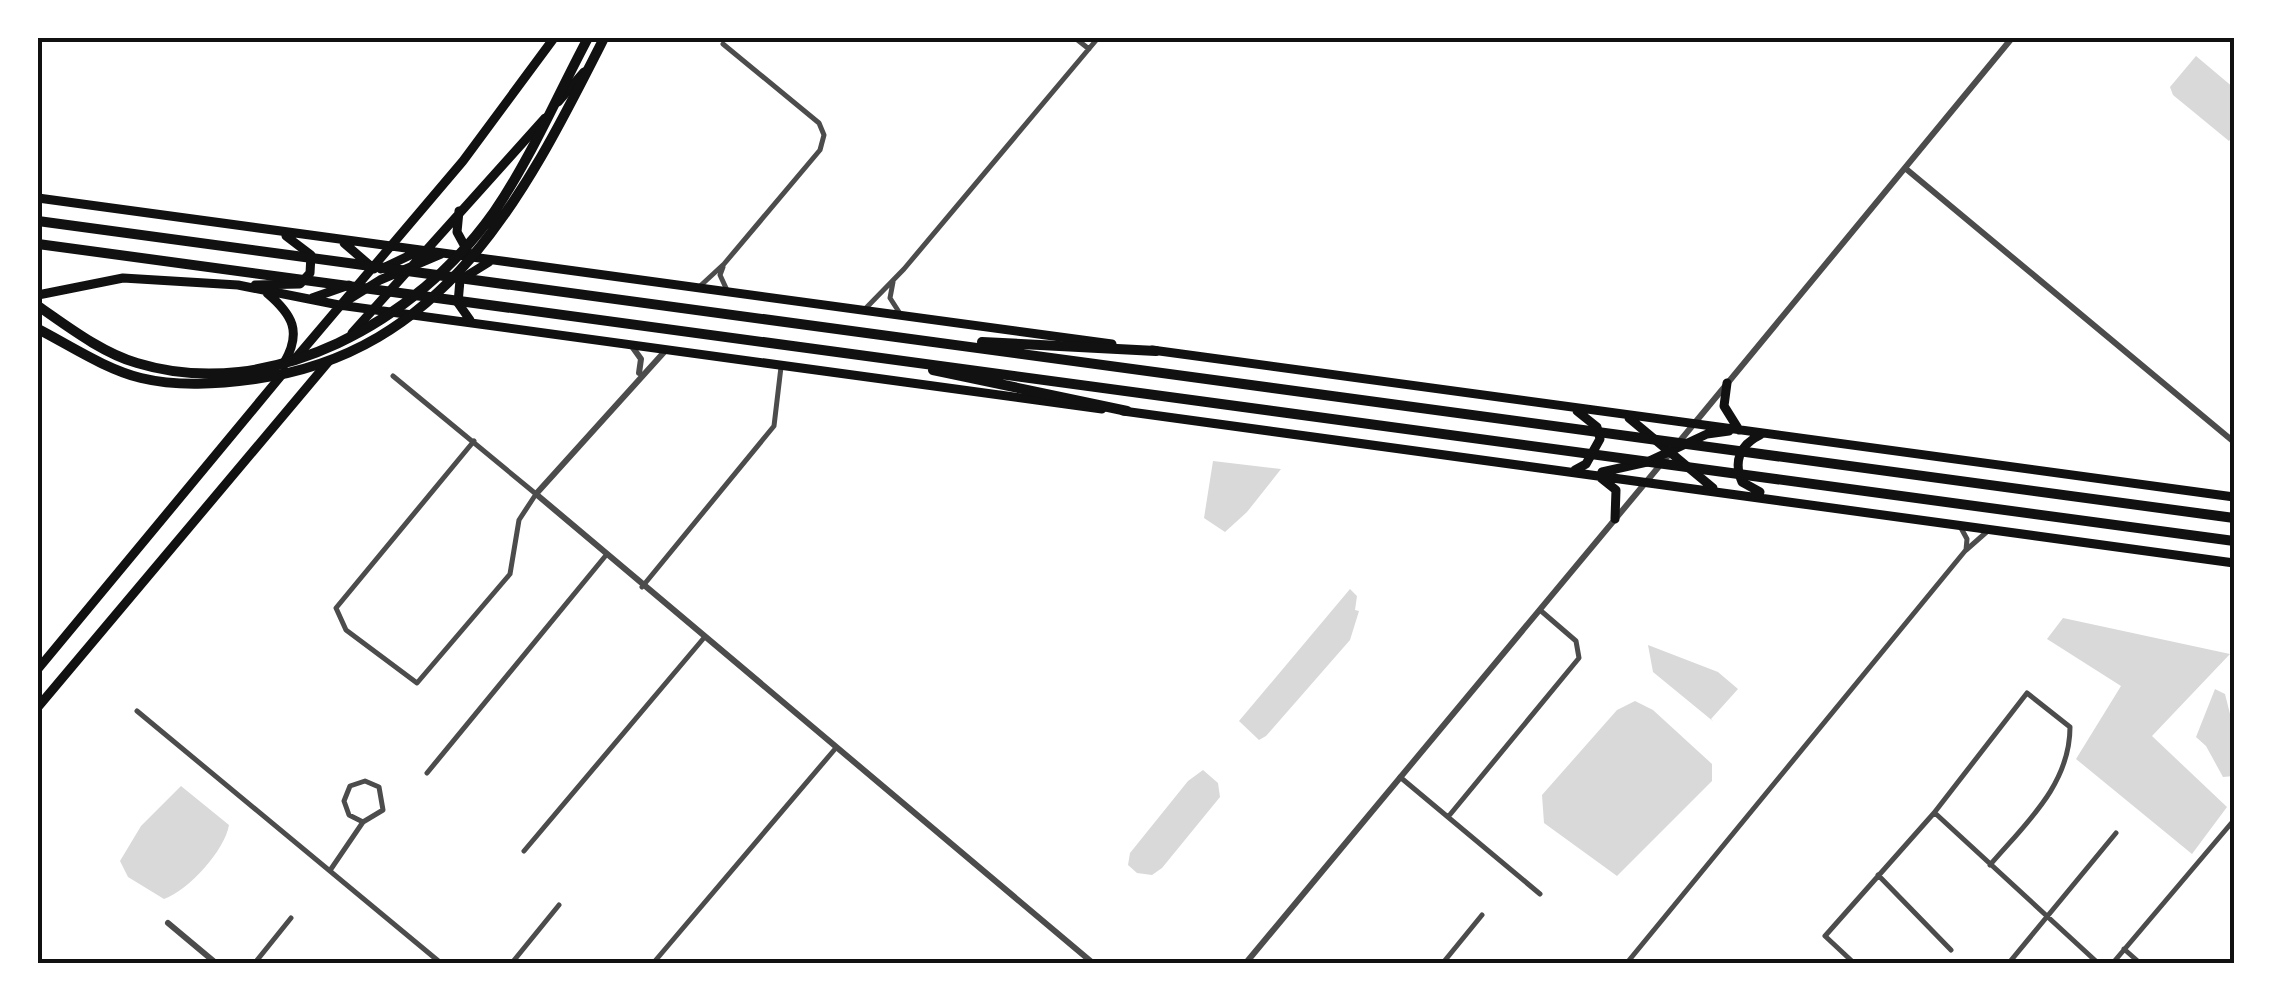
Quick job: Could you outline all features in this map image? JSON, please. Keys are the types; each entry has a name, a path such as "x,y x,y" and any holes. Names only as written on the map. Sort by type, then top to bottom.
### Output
{"highway":[{"path":"38,306 120,357 177,371 240,370 314,354 363,332 412,301 454,262 493,213 521,169 588,38"},
{"path":"38,329 122,372 176,382 223,383 273,376 321,364 362,346 442,292 485,243 521,194 606,38"},
{"path":"38,221 2234,518"},
{"path":"38,244 2234,540"},
{"path":"926,340 1156,351"},
{"path":"868,356 1127,411"}],"main road":[{"path":"372,309 376,273 389,247 492,124 554,38"},
{"path":"406,270 535,129 606,38"},
{"path":"38,198 2234,497"},
{"path":"459,211 457,232 472,258"},
{"path":"38,294 123,278 238,286 300,284 310,272 311,254 300,242 275,232"},
{"path":"338,239 376,273"},
{"path":"389,247 403,301 420,315"},
{"path":"38,708 372,309 394,274 424,249"},
{"path":"306,299 376,273 406,270 444,253"},
{"path":"472,322 460,310 460,280 480,264 492,261"},
{"path":"339,305 376,273"},
{"path":"38,669 363,278"},
{"path":"238,286 339,305 1648,480 2234,563"},
{"path":"264,291 292,317 296,334 268,392"},
{"path":"1727,383 1724,406 1739,430"},
{"path":"1571,407 1589,418 1600,439 1586,464 1573,472"},
{"path":"1622,414 1716,490"},
{"path":"1594,474 1671,452 1707,434 1739,430"},
{"path":"1762,433 1745,442 1738,458 1739,475 1752,489 1775,499"},
{"path":"1594,474 1616,490 1614,519"}],"street":[{"path":"1075,38 1089,49"},
{"path":"864,310 893,282 1098,38"},
{"path":"1245,964 2012,38"},
{"path":"697,288 724,264 820,150 824,135 819,123 723,44"},
{"path":"1904,168 2234,442"},
{"path":"724,264 720,275 730,293"},
{"path":"893,282 890,300 901,314"},
{"path":"630,344 641,359 635,380"},
{"path":"474,441 336,608 346,630 418,683 510,574 519,520 536,494 635,380 668,349"},
{"path":"642,587 774,426 781,364"},
{"path":"392,376 1094,964"},
{"path":"1955,523 1968,538 1966,551"},
{"path":"1626,964 1966,551 1993,528"},
{"path":"427,773 607,554"},
{"path":"1448,818 1571,670 1580,649 1540,610"},
{"path":"524,851 703,638"},
{"path":"1854,964 1825,936 1934,813 2027,693 2070,727 2070,738 2056,786 1990,865"},
{"path":"137,710 442,964"},
{"path":"655,960 835,749"},
{"path":"1400,777 1540,894"},
{"path":"330,870 364,822 378,816 385,802 380,787 365,780 350,786 344,800 349,816 364,822"},
{"path":"1934,813 2100,964"},
{"path":"2112,964 2234,820"},
{"path":"2008,964 2116,832"},
{"path":"1878,875 1951,950"},
{"path":"511,964 559,905"},
{"path":"1442,964 1482,914"},
{"path":"254,964 291,918"},
{"path":"168,922 216,964"},
{"path":"2124,950 2140,964"}],"shaded area":[{"path":"2196,56 2234,88 2234,135 2229,141 2173,95 2170,87"},
{"path":"1213,461 1281,469 1247,512 1225,532 1204,518"},
{"path":"1350,589 1357,596 1355,610 1359,611 1350,640 1259,740 1239,721"},
{"path":"2063,618 2230,654 2152,736 2227,807 2192,854 2076,759 2121,686 2047,639"},
{"path":"1648,645 1718,672 1738,689 1711,719 1714,722 1653,672"},
{"path":"2215,689 2225,694 2234,730 2234,776 2223,777 2206,746 2196,737"},
{"path":"1635,701 1653,710 1712,764 1712,781 1617,876 1544,823 1542,795 1617,710"},
{"path":"1203,770 1218,783 1220,797 1162,868 1152,875 1137,873 1128,865 1130,853 1188,781"},
{"path":"181,786 229,825 221,846 204,868 164,899 128,877 120,861 141,826"}]}
